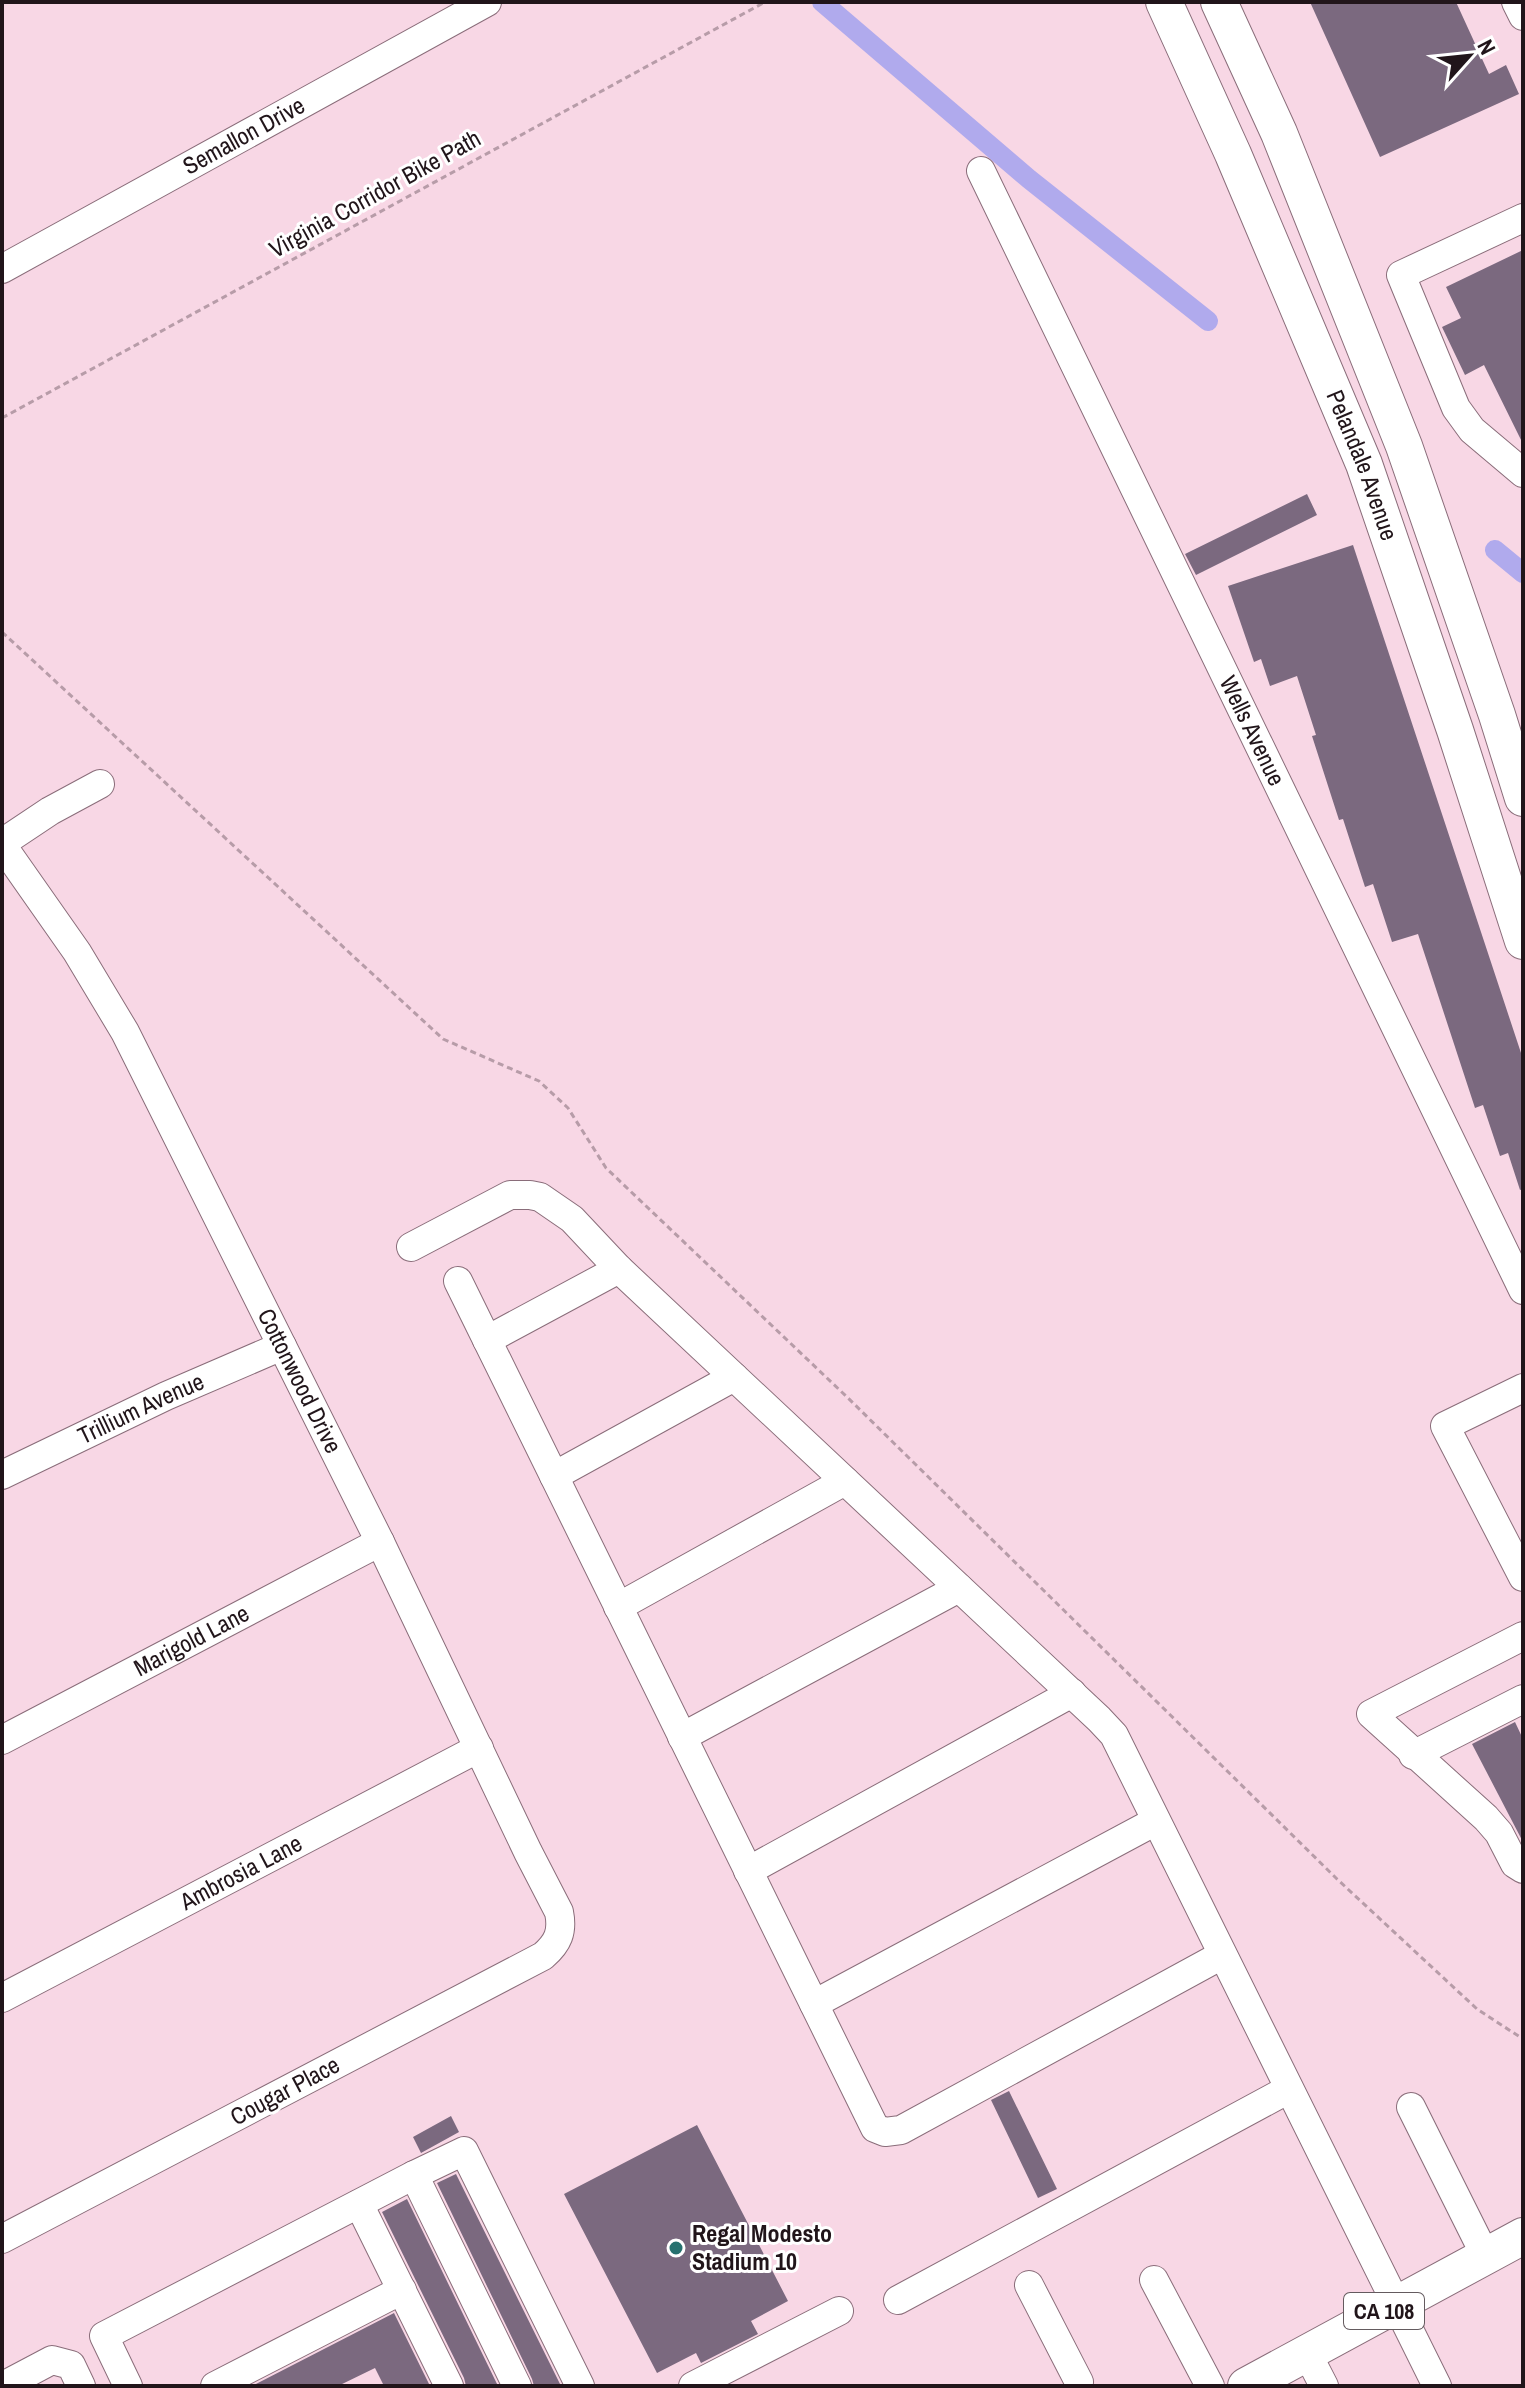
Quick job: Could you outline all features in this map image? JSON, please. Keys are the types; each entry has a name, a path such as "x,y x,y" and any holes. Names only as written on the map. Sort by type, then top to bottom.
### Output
{"main road":[{"name":"Pelandale Avenue","path":"1164,2 1233,154 1364,464 1523,941"},
{"name":"Pelandale Avenue","path":"1219,2 1279,133 1404,446 1523,798"},
{"name":"CA 108","path":"1246,2386 1523,2236"}],"street":[{"name":"Semallon Drive","path":"2,269 487,2"},
{"path":"1516,2 1523,16"},
{"name":"Wells Avenue","path":"981,171 1523,1290"},
{"path":"1523,218 1401,275 1456,408 1472,430 1523,473"},
{"path":"2,844 50,811 100,784"},
{"name":"Cottonwood Drive","path":"2,844 77,952 125,1032 380,1542 559,1912 562,1922 560,1935"},
{"path":"411,1247 510,1195 540,1197 572,1219 619,1269 1114,1735 1437,2386"},
{"path":"487,1340 619,1269"},
{"path":"458,1281 875,2128 885,2132 901,2130 1222,1955"},
{"name":"Trillium Avenue","path":"2,1475 166,1396 282,1346"},
{"path":"554,1476 734,1377"},
{"path":"1523,1388 1445,1426 1523,1577"},
{"path":"618,1607 845,1481"},
{"name":"Marigold Lane","path":"2,1740 380,1542"},
{"path":"682,1737 959,1588"},
{"path":"1523,1636 1371,1714 1486,1818 1499,1833 1515,1864 1523,1869"},
{"path":"748,1871 1072,1693"},
{"path":"1413,1755 1523,1699"},
{"name":"Ambrosia Lane","path":"2,1998 479,1748"},
{"path":"814,2004 1156,1821"},
{"name":"Cougar Place","path":"2,2239 543,1956 560,1935"},
{"path":"898,2300 1289,2089"},
{"path":"1411,2107 1486,2257"},
{"path":"128,2386 104,2336 464,2151 580,2386"},
{"path":"414,2175 517,2386"},
{"path":"359,2204 449,2386"},
{"path":"1154,2280 1210,2386"},
{"path":"1029,2285 1079,2382"},
{"path":"215,2386 402,2290"},
{"path":"693,2386 839,2311"},
{"path":"1307,2353 1324,2386"},
{"path":"3,2386 52,2360 71,2365 81,2386"}],"path":[{"name":"Virginia Corridor Bike Path","path":"2,418 765,2"},
{"path":"2,632 443,1039 539,1081 559,1099 616,1178 847,1397 1337,1879 1477,2009 1523,2039"}],"building":[{"path":"1310,2 1456,2 1489,74 1506,65 1519,94 1380,157"},
{"path":"1523,250 1523,444 1484,365 1465,375 1442,327 1461,318 1446,287"},
{"path":"1307,494 1317,515 1196,575 1185,554"},
{"path":"1353,545 1523,1059 1523,1189 1520,1190 1508,1153 1500,1156 1483,1105 1475,1108 1418,934 1392,942 1373,884 1365,887 1343,819 1339,820 1297,676 1270,686 1261,659 1254,662 1228,586"},
{"path":"1515,1722 1523,1739 1523,1842 1472,1744"},
{"path":"1009,2091 1057,2189 1038,2198 991,2100"},
{"path":"451,2116 459,2132 421,2153 413,2137"},
{"name":"Regal Modesto Stadium 10","path":"697,2125 788,2301 751,2321 758,2334 701,2363 696,2353 657,2373 564,2194"},
{"path":"456,2174 561,2386 534,2386 437,2183"},
{"path":"407,2199 498,2386 466,2386 382,2212"},
{"path":"394,2313 430,2386 384,2386 375,2368 338,2386 252,2386"}],"waterway":[{"path":"822,2 1029,179 1208,321"},
{"path":"1495,550 1523,573"}],"place":[{"name":"Regal Modesto Stadium 10","path":"676,2248"}]}
